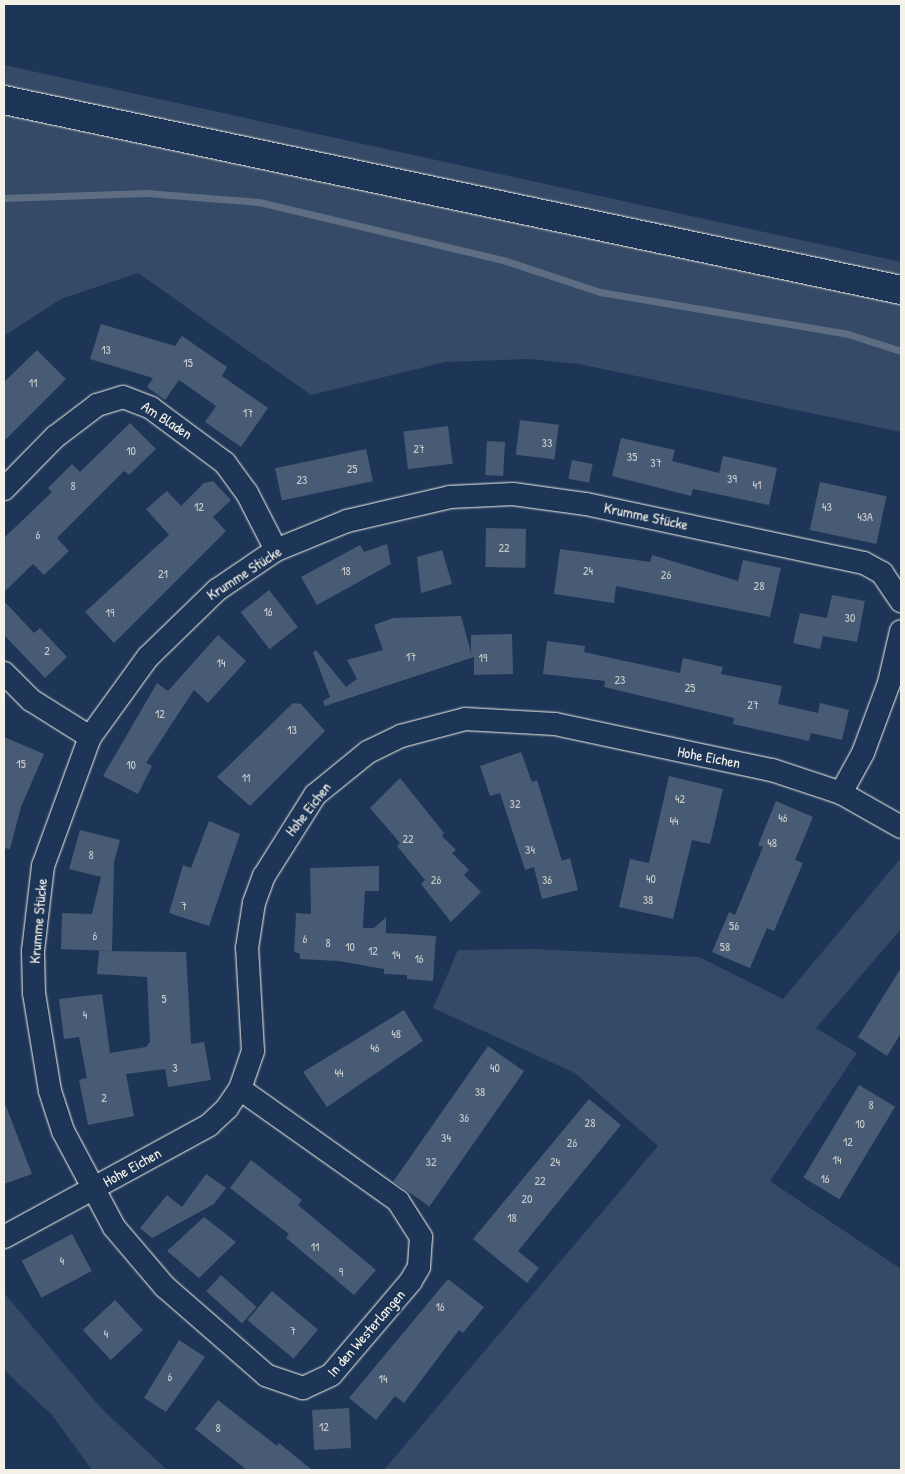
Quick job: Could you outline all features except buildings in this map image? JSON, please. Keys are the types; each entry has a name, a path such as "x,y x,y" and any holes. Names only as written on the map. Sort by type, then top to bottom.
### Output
{"street":[{"path":"4,100 901,290"},
{"name":"Am Bladen","path":"4,488 55,437 97,405 123,397 151,408 225,463 248,493 276,550"},
{"name":"Krumme Stücke","path":"92,1189 63,1131 50,1091 34,993 33,951 43,866 90,737 126,683 174,627 216,590 276,550 388,508 450,497 513,494 586,504 864,562 882,574 901,601"},
{"path":"841,793 862,754 889,683 901,631"},
{"path":"4,674 31,700 90,737"},
{"name":"Hohe Eichen","path":"4,1237 209,1125 240,1089 253,1051 247,948 258,894 284,838 315,795 368,752 440,724 524,719 772,770 841,793 901,827"},
{"name":"In den Westerlangen","path":"92,1189 114,1227 165,1287 259,1369 284,1385 303,1388 318,1384 331,1375 411,1281 419,1267 421,1237 398,1201 240,1089"}],"shaded area":[{"path":"4,65 901,262 901,432 579,364 529,359 445,362 311,395 138,273 61,299 4,336"},
{"path":"901,858 901,929 816,1028 857,1053 770,1181 901,1269 901,1470 384,1470 658,1146 575,1073 433,1008 458,950 533,949 699,957 783,999"},
{"path":"4,1293 101,1408 167,1470 92,1470 52,1415 4,1370"}],"waterway":[{"path":"4,198 146,193 259,202 503,260 600,292 848,334 901,351"}]}
